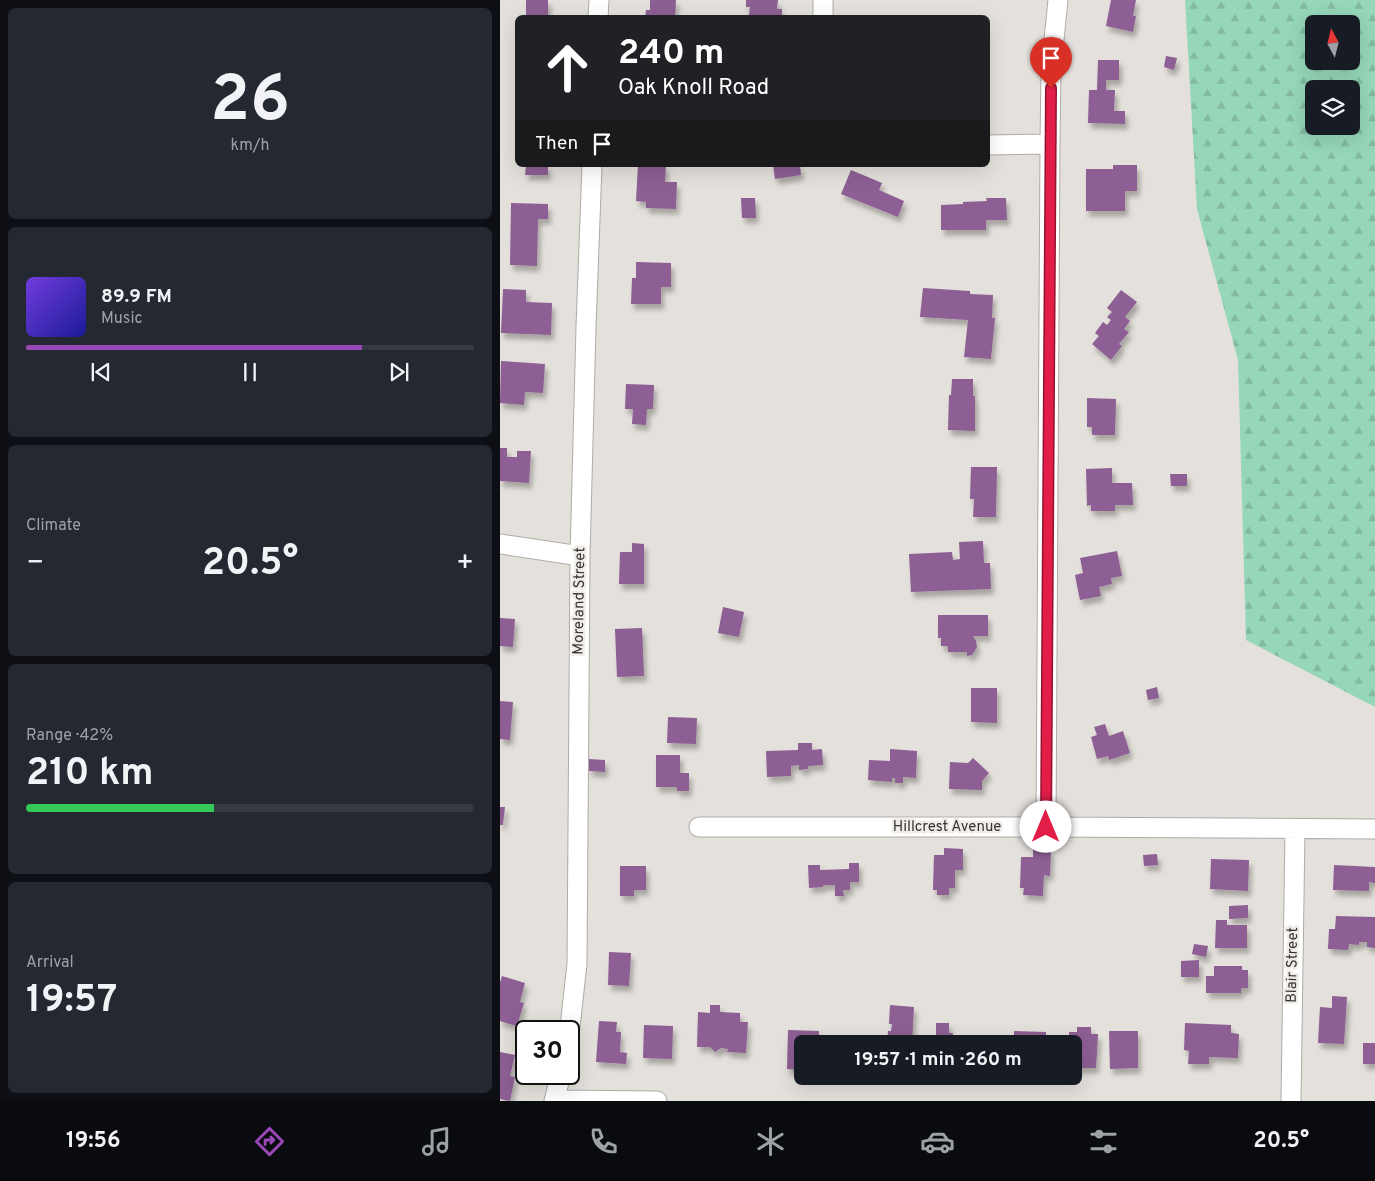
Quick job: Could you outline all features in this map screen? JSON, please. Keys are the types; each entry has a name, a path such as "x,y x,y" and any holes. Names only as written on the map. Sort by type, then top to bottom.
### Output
{"street":[{"path":"598,15 599,0"},
{"path":"823,0 823,15"},
{"path":"1046,827 1051,69 1058,0"},
{"path":"990,145 1050,144"},
{"name":"Moreland Street","path":"571,1020 577,964 580,556 592,167"},
{"path":"500,544 580,556"},
{"name":"Hillcrest Avenue","path":"699,827 1375,829"},
{"name":"Blair Street","path":"1291,1101 1294,829"},
{"path":"558,1085 554,1100 657,1101"}],"green space":[{"path":"1185,0 1375,0 1375,707 1246,640 1238,360 1197,209"}],"building":[{"path":"526,0 548,0 548,15 526,15"},
{"path":"650,0 676,0 675,15 645,15 646,10 650,10"},
{"path":"746,0 778,0 777,9 782,9 782,15 749,15 750,7 746,7"},
{"path":"1111,0 1136,0 1133,32 1106,26"},
{"path":"1166,56 1177,58 1174,70 1164,67"},
{"path":"1098,60 1119,60 1119,80 1106,80 1106,90 1115,90 1114,111 1125,111 1125,124 1088,123 1089,90 1097,90"},
{"path":"1113,165 1137,165 1137,191 1125,191 1125,211 1086,211 1086,169 1113,169"},
{"path":"526,167 548,167 548,175 525,175"},
{"path":"638,167 666,167 665,182 677,182 676,209 646,208 646,202 636,201"},
{"path":"773,167 800,167 801,175 775,179"},
{"path":"851,170 882,183 879,190 904,201 898,217 841,194"},
{"path":"741,198 755,198 756,218 742,218"},
{"path":"986,198 1006,198 1007,220 986,220 986,230 941,230 941,205 987,201"},
{"path":"511,203 548,204 548,219 538,219 537,266 510,265"},
{"path":"636,262 671,263 671,287 661,287 661,304 631,304 632,278 636,278"},
{"path":"923,288 970,291 970,294 993,295 992,318 995,318 991,359 964,357 968,320 920,317"},
{"path":"503,289 526,290 526,302 552,303 551,335 501,333"},
{"path":"1121,290 1137,302 1125,317 1130,321 1124,329 1129,332 1119,344 1122,346 1111,360 1092,344 1099,336 1095,333 1103,322 1107,325 1111,320 1107,317 1112,312 1107,308"},
{"path":"501,361 545,364 543,393 525,392 524,405 500,403"},
{"path":"952,379 973,379 975,431 948,430 949,395 951,395"},
{"path":"626,384 654,385 653,409 647,409 646,425 632,424 633,409 625,409"},
{"path":"1087,398 1116,399 1115,435 1092,435 1092,427 1087,427"},
{"path":"500,448 507,448 507,457 517,457 517,451 531,451 529,483 500,481"},
{"path":"971,467 997,467 996,517 973,517 974,499 970,499"},
{"path":"1112,468 1112,483 1132,483 1133,505 1115,505 1115,511 1091,511 1091,505 1087,506 1086,469"},
{"path":"1170,474 1187,474 1187,486 1171,486"},
{"path":"983,541 984,563 990,563 991,589 911,592 909,554 952,552 953,560 960,559 959,542"},
{"path":"632,543 644,544 644,584 619,584 620,552 632,552"},
{"path":"1117,551 1122,576 1111,578 1112,584 1099,587 1101,596 1080,600 1075,575 1083,573 1080,558"},
{"path":"723,607 744,612 739,637 718,633"},
{"path":"938,615 988,615 988,636 973,636 977,647 972,655 967,656 967,652 948,652 948,646 941,646 941,638 938,638"},
{"path":"500,618 515,619 513,647 500,646"},
{"path":"642,628 644,676 617,677 615,629"},
{"path":"1157,687 1159,698 1148,700 1146,690"},
{"path":"971,688 997,688 997,723 971,722"},
{"path":"500,701 513,702 510,740 500,739"},
{"path":"668,717 697,718 696,744 667,743"},
{"path":"1105,724 1109,736 1123,731 1130,753 1109,760 1108,756 1097,759 1091,737 1097,735 1094,727"},
{"path":"798,743 812,743 812,750 822,749 823,765 808,766 808,769 799,770 799,765 791,766 791,776 767,777 766,751 798,750"},
{"path":"890,749 917,751 916,778 903,777 903,783 895,783 895,778 892,778 892,782 868,780 869,760 890,761"},
{"path":"656,755 680,755 680,773 689,773 689,791 677,791 677,787 656,787"},
{"path":"973,758 989,773 982,781 982,790 949,789 950,762 968,763"},
{"path":"589,759 605,760 605,772 589,771"},
{"path":"500,807 505,807 503,825 500,825"},
{"path":"944,848 963,849 963,870 955,870 955,888 949,888 949,895 937,895 937,890 933,890 934,855 944,855"},
{"path":"1033,849 1051,850 1050,876 1044,875 1043,896 1023,895 1024,888 1020,888 1021,857 1033,857"},
{"path":"1157,854 1158,865 1144,866 1143,855"},
{"path":"1211,859 1249,860 1248,891 1210,889"},
{"path":"849,863 859,863 859,882 850,882 850,890 843,890 844,896 835,896 835,885 809,888 808,865 820,865 820,870 849,869"},
{"path":"1334,865 1375,867 1375,883 1369,882 1369,891 1333,890"},
{"path":"620,866 646,866 646,890 634,890 634,896 620,896"},
{"path":"1248,905 1248,918 1229,919 1229,906"},
{"path":"1336,916 1375,917 1375,948 1367,947 1367,942 1359,942 1359,945 1349,944 1348,950 1328,949 1329,929 1335,929"},
{"path":"1216,920 1227,920 1227,925 1247,925 1247,948 1215,948"},
{"path":"1194,944 1208,946 1206,957 1192,954"},
{"path":"609,952 631,953 629,986 608,985"},
{"path":"1199,960 1199,977 1181,977 1181,961"},
{"path":"1214,966 1242,966 1242,970 1248,970 1248,988 1241,988 1241,993 1206,993 1206,976 1214,976"},
{"path":"502,976 525,983 520,1002 524,1003 519,1020 515,1020 515,1025 500,1021 500,982"},
{"path":"1332,996 1347,997 1344,1044 1318,1043 1320,1007 1332,1008"},
{"path":"710,1005 720,1005 720,1012 740,1013 740,1022 748,1022 746,1053 727,1052 728,1049 721,1048 715,1052 710,1047 697,1047 698,1012 710,1013"},
{"path":"890,1005 914,1007 912,1035 888,1035 888,1031 891,1031 892,1024 889,1024"},
{"path":"599,1021 617,1022 616,1032 621,1032 620,1052 627,1053 626,1064 596,1062"},
{"path":"936,1023 949,1023 949,1033 953,1033 953,1035 936,1035"},
{"path":"1185,1023 1231,1025 1231,1033 1239,1034 1238,1058 1209,1057 1209,1064 1188,1064 1189,1051 1184,1050"},
{"path":"644,1025 673,1026 672,1059 643,1058"},
{"path":"1077,1027 1091,1027 1091,1034 1098,1034 1096,1068 1082,1068 1082,1035 1069,1035 1069,1032 1077,1032"},
{"path":"788,1030 819,1031 819,1035 794,1035 794,1069 787,1069"},
{"path":"1014,1031 1046,1032 1046,1035 1014,1035"},
{"path":"1109,1031 1138,1031 1138,1068 1110,1069"},
{"path":"1363,1043 1375,1043 1375,1064 1363,1064"},
{"path":"500,1052 515,1055 510,1076 515,1077 510,1101 500,1099"}],"route":[{"path":"1046,827 1051,88"}]}
